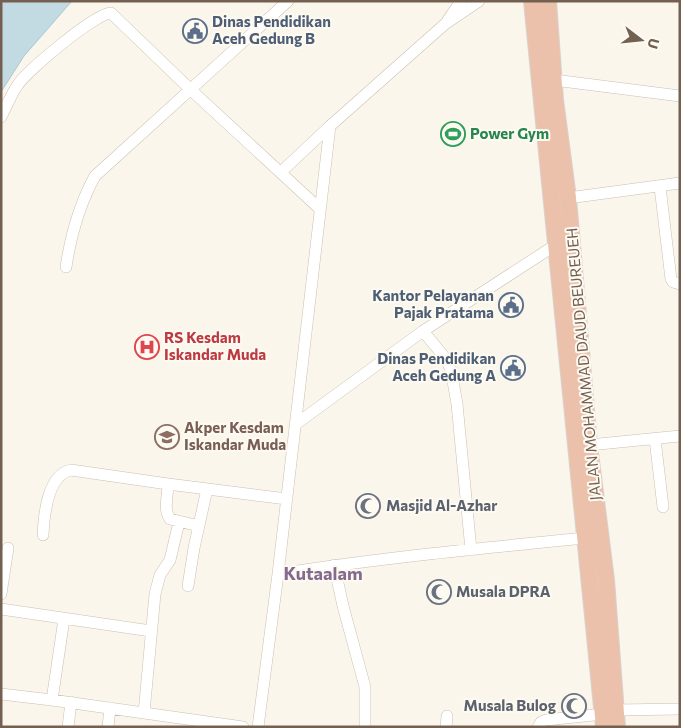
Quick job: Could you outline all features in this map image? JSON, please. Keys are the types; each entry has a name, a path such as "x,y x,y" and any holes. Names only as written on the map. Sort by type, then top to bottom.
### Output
{"highway":[{"path":"521,1 534,20"},
{"name":"JALAN MOHAMMAD DAUD BEUREUEH","path":"532,1 585,538 610,720"},
{"name":"JALAN MOHAMMAD DAUD BEUREUEH","path":"548,1 556,100 568,198 589,445 607,598 610,720"}],"street":[{"path":"66,267 76,215 94,176 288,1"},
{"path":"445,24 461,1"},
{"path":"281,172 445,24 479,1"},
{"path":"1,117 17,86 27,73 66,41 108,13 114,15 191,90 320,209"},
{"path":"554,80 680,96"},
{"path":"258,727 296,424 330,126"},
{"path":"568,198 680,183"},
{"path":"660,186 671,279 673,282 680,284"},
{"path":"296,424 423,331 557,244"},
{"path":"423,331 446,359 451,370 459,424 470,550"},
{"path":"589,445 680,436"},
{"path":"656,439 663,507"},
{"path":"43,535 49,494 62,474 71,470 287,499"},
{"path":"168,484 167,515 170,520 199,526"},
{"path":"188,586 207,489"},
{"path":"144,713 155,594 159,580 170,560 179,522"},
{"path":"278,574 334,565 585,538"},
{"path":"1,594 8,548"},
{"path":"334,565 365,687 365,727"},
{"path":"1,609 151,631"},
{"path":"52,700 64,619"},
{"path":"1,694 144,713 175,722 243,727"},
{"path":"68,727 71,702"},
{"path":"108,727 110,708"},
{"path":"538,727 540,722 546,720 610,720 680,709"}],"water":[{"path":"1,1 72,1 24,56 1,92"}],"place":[{"name":"Dinas Pendidikan Aceh Gedung B","path":"195,31"},
{"name":"Power Gym","path":"453,134"},
{"name":"Kantor Pelayanan Pajak Pratama","path":"511,305"},
{"name":"RS Kesdam Iskandar Muda","path":"147,347"},
{"name":"Dinas Pendidikan Aceh Gedung A","path":"513,368"},
{"name":"Akper Kesdam Iskandar Muda","path":"167,437"},
{"name":"Masjid Al-Azhar","path":"368,506"},
{"name":"Musala DPRA","path":"439,592"},
{"name":"Musala Bulog","path":"574,706"}],"district":[{"name":"Kutaalam","path":"323,574"}]}
